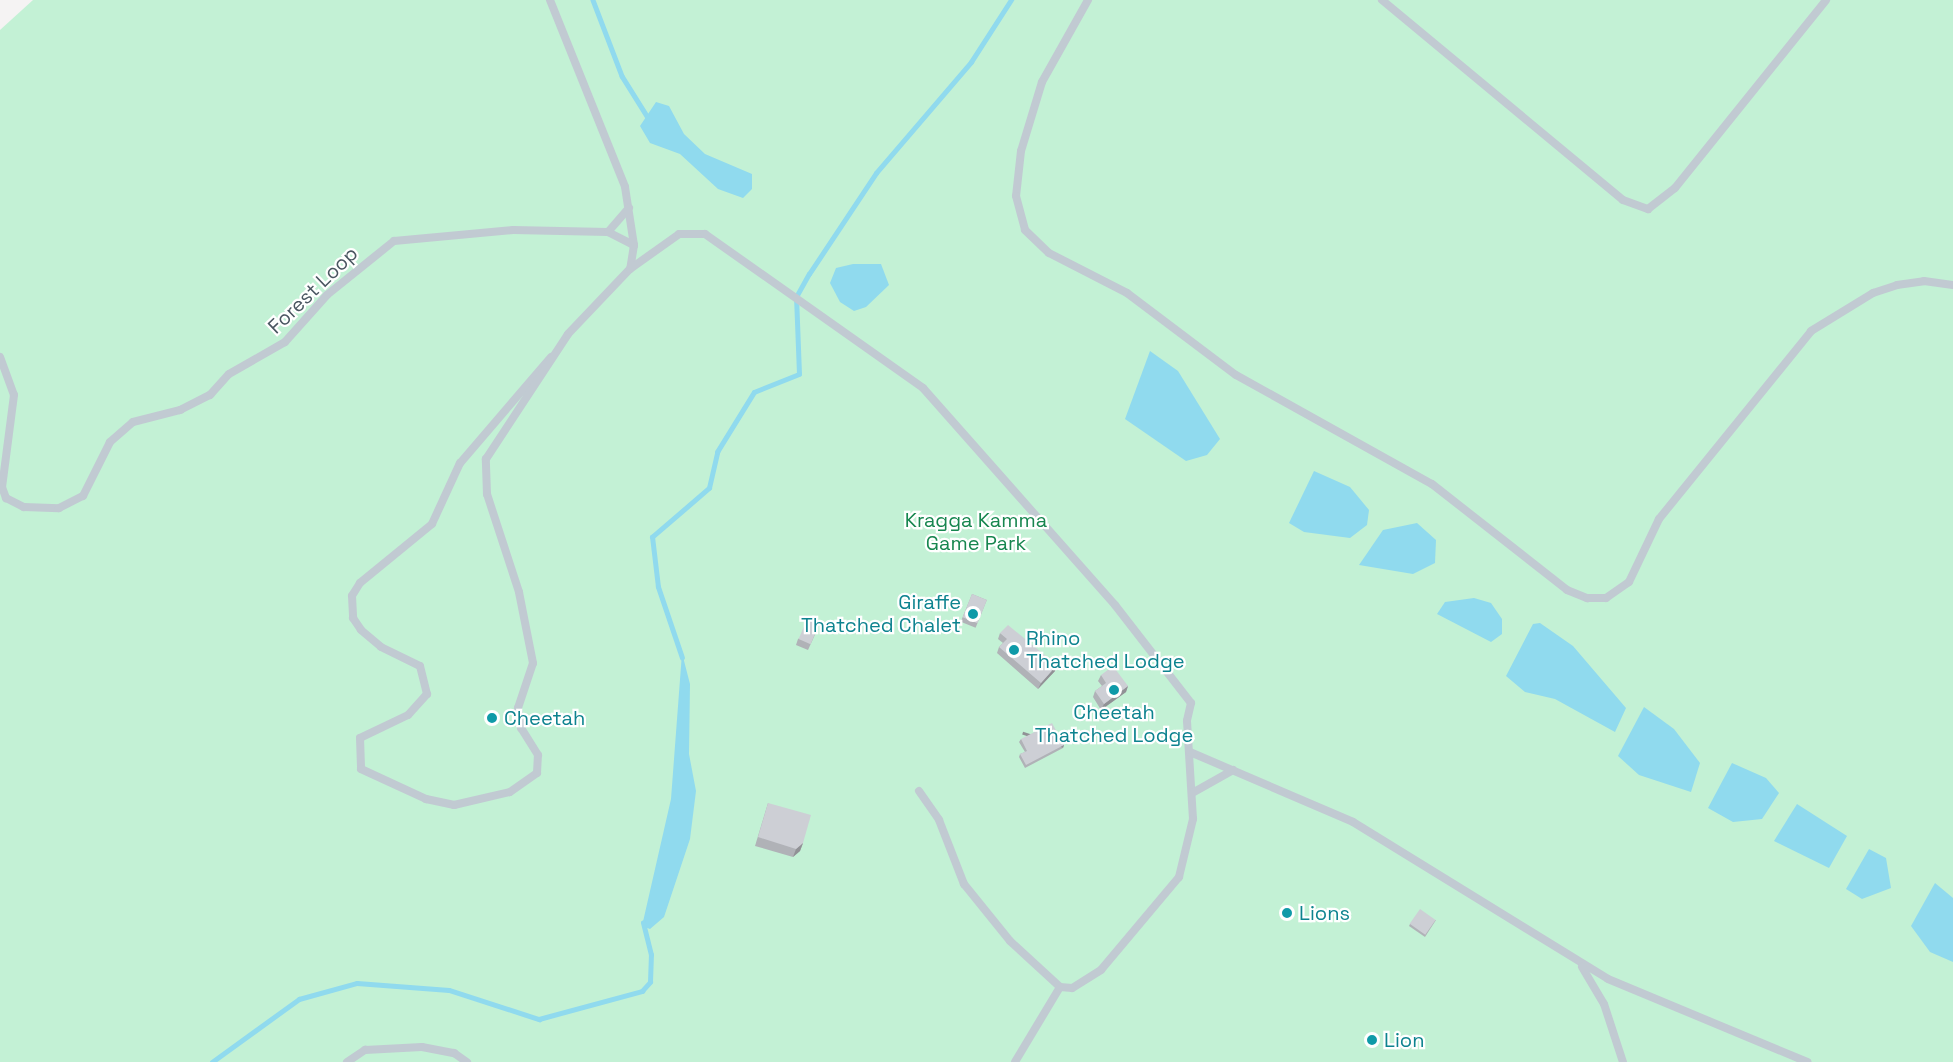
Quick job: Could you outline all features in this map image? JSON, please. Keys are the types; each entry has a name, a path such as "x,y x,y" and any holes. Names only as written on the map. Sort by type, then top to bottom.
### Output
{"lane":[{"path":"550,0 607,136 629,207 634,245 630,269"},
{"path":"1088,0 1042,82 1026,133 1016,181 1025,230 1049,253 1127,293 1236,375 1432,484 1568,590 1587,598 1606,598 1629,582 1659,519 1811,331 1897,285 1924,281 1953,285"},
{"path":"1382,0 1623,200 1648,209 1675,188 1826,0"},
{"path":"608,232 629,207"},
{"name":"Forest Loop","path":"0,357 14,395 2,487 6,498 24,507 59,508 82,496 110,442 133,422 143,415 180,410 210,395 229,374 285,342 327,296 394,241 492,231 608,232 634,245"},
{"path":"551,357 537,368 473,451 460,463 432,524 360,583 350,606 361,630 381,647 420,666 427,694 408,715 367,731 360,738 357,760 361,768 439,804 510,792 528,783 540,765 519,719 533,663 519,592 488,494 486,459 551,357 630,269 679,234 705,234 845,328 923,388 1186,692 1191,703 1190,752 1194,792 1179,877 1101,970 1072,988 1060,987 1010,941 964,884 939,820 919,791"},
{"path":"473,451 486,459"},
{"path":"1190,752 1353,822 1580,964 1807,1062"},
{"path":"1194,792 1233,770"},
{"path":"1580,964 1604,1004 1623,1062"},
{"path":"1015,1062 1060,987"},
{"path":"347,1062 365,1050 422,1047 466,1062"}],"green space":[{"name":"Kragga Kamma Game Park","path":"33,0 1953,0 1953,1062 0,1062 0,30"}],"water":[{"path":"656,102 669,106 684,134 705,154 752,174 752,189 743,198 718,189 680,154 650,143 640,126"},
{"path":"853,264 881,264 889,285 866,307 854,311 840,302 830,283 836,268"},
{"path":"1150,351 1178,371 1220,439 1207,455 1186,461 1125,419"},
{"path":"1314,471 1350,487 1369,510 1367,525 1350,538 1304,532 1289,523"},
{"path":"1417,523 1436,540 1435,563 1413,574 1359,565 1383,530"},
{"path":"1474,598 1491,603 1502,619 1502,634 1491,642 1437,614 1445,602"},
{"path":"1540,623 1573,646 1626,708 1615,732 1555,699 1525,692 1506,676 1533,624"},
{"path":"682,653 690,684 689,754 696,791 690,839 664,917 650,929 642,926 671,799"},
{"path":"1644,707 1674,729 1700,763 1691,792 1639,775 1618,756"},
{"path":"1732,763 1766,778 1779,793 1762,819 1733,822 1708,808"},
{"path":"1797,804 1847,836 1829,868 1774,841"},
{"path":"1869,849 1886,858 1891,888 1862,899 1846,889"},
{"path":"1935,883 1953,898 1953,962 1930,952 1911,926"}],"building":[{"name":"Giraffe Thatched Chalet","path":"972,594 987,600 977,623 963,617"},
{"path":"808,617 820,622 811,644 799,639"},
{"path":"1008,625 1057,665 1041,683 999,647 1007,639 1000,633"},
{"name":"Cheetah Thatched Lodge","path":"1113,666 1128,686 1104,704 1095,691 1106,683 1101,675"},
{"path":"1052,723 1064,745 1026,765 1020,754 1027,751 1021,739"},
{"path":"768,803 811,815 803,843 796,849 758,837"},
{"path":"1420,909 1436,920 1425,935 1410,924"}],"waterway":[{"path":"593,0 622,76 647,116"},
{"path":"682,658 658,587 652,537 709,488 717,452 754,392 799,374 796,297 809,274 876,173 971,62 1011,0"},
{"path":"212,1062 299,999 357,983 449,990 539,1019 642,991 650,982 651,955 643,923"}],"place":[{"name":"Giraffe Thatched Chalet","path":"973,614"},
{"name":"Rhino Thatched Lodge","path":"1014,650"},
{"name":"Cheetah Thatched Lodge","path":"1114,690"},
{"name":"Cheetah","path":"492,718"},
{"name":"Lions","path":"1287,913"},
{"name":"Lion","path":"1372,1040"}]}
